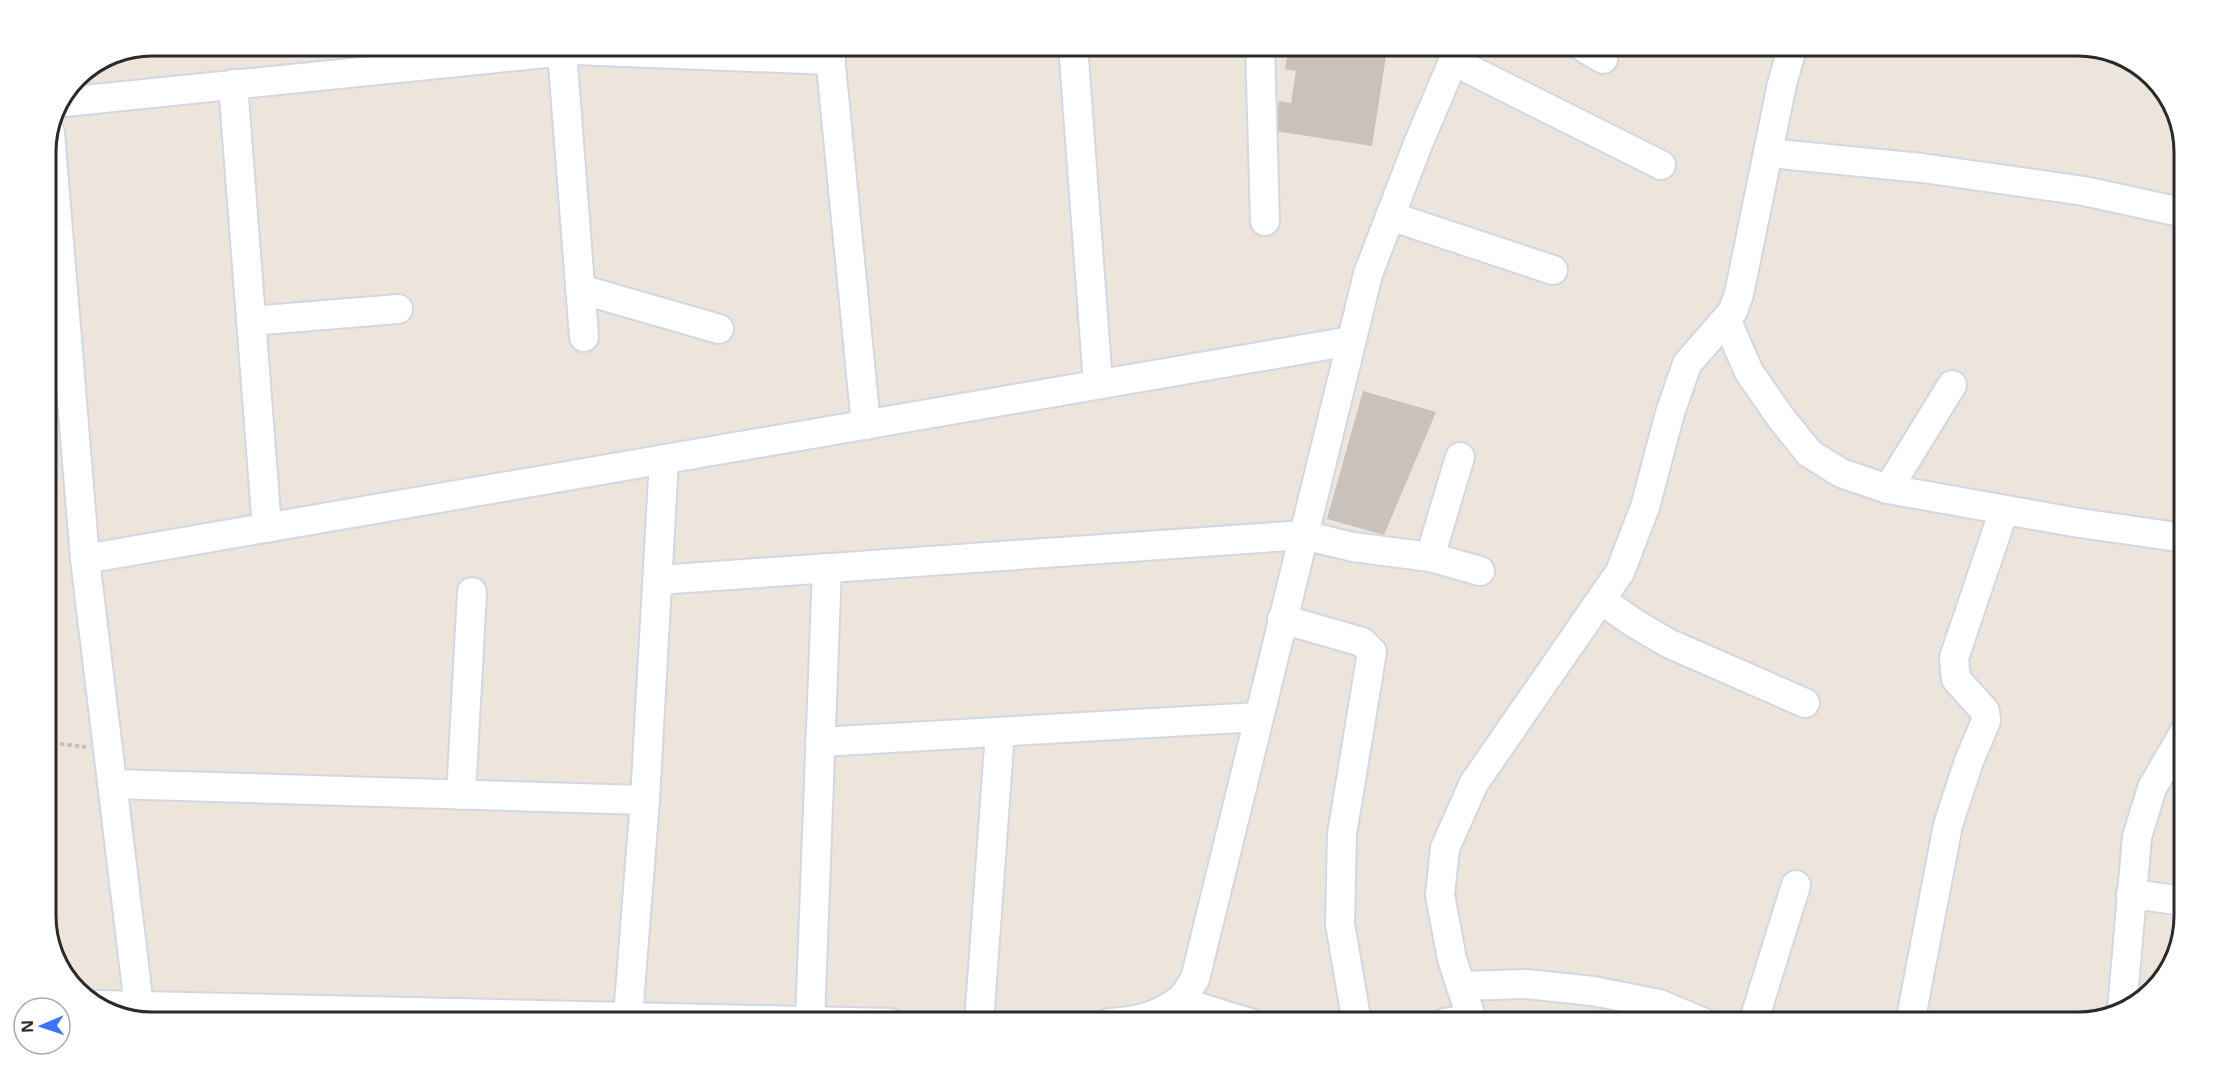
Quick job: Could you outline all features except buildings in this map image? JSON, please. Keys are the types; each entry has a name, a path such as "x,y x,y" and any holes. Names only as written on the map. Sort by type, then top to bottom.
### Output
{"street":[{"path":"70,101 512,56"},
{"path":"562,56 584,337"},
{"path":"830,56 866,425"},
{"path":"1074,56 1098,384"},
{"path":"1260,56 1264,220"},
{"path":"1160,1012 1179,1001 1195,979 1368,274 1455,56"},
{"path":"1461,56 1661,165"},
{"path":"1462,1012 1461,986 1452,959 1440,895 1445,848 1474,783 1620,572 1646,507 1670,413 1687,364 1733,311 1739,294 1782,84 1790,56"},
{"path":"233,84 267,528"},
{"path":"1768,153 1922,168 2014,181 2084,191 2174,211"},
{"path":"56,206 85,559 138,1006"},
{"path":"1390,216 1553,270"},
{"path":"580,290 719,329"},
{"path":"251,321 398,309"},
{"path":"1726,319 1749,372 1809,453 1841,473 1888,489 2174,536"},
{"path":"85,559 1351,341"},
{"path":"1888,489 1952,385"},
{"path":"1430,557 1460,457"},
{"path":"628,1012 645,800 664,459"},
{"path":"1913,1012 1948,825 1969,761 1986,720 1985,711 1956,679 1954,658 2004,510"},
{"path":"658,580 1303,536 1353,547 1430,557 1480,571"},
{"path":"810,1012 827,568"},
{"path":"462,795 472,592"},
{"path":"1601,600 1668,643 1805,703"},
{"path":"1282,619 1362,642 1372,652 1342,834 1340,924 1355,1012"},
{"path":"820,742 1258,717"},
{"path":"980,1012 1000,732"},
{"path":"2123,1002 2137,837 2152,788 2174,750"},
{"path":"112,784 645,800"},
{"path":"1757,1012 1796,885"},
{"path":"2131,894 2174,900"},
{"path":"1461,986 1526,984 1593,991 1659,1004 1678,1012"},
{"path":"1179,1001 1214,1012"},
{"path":"116,1005 138,1006 165,1012"}],"path":[{"path":"56,743 108,749"}]}
